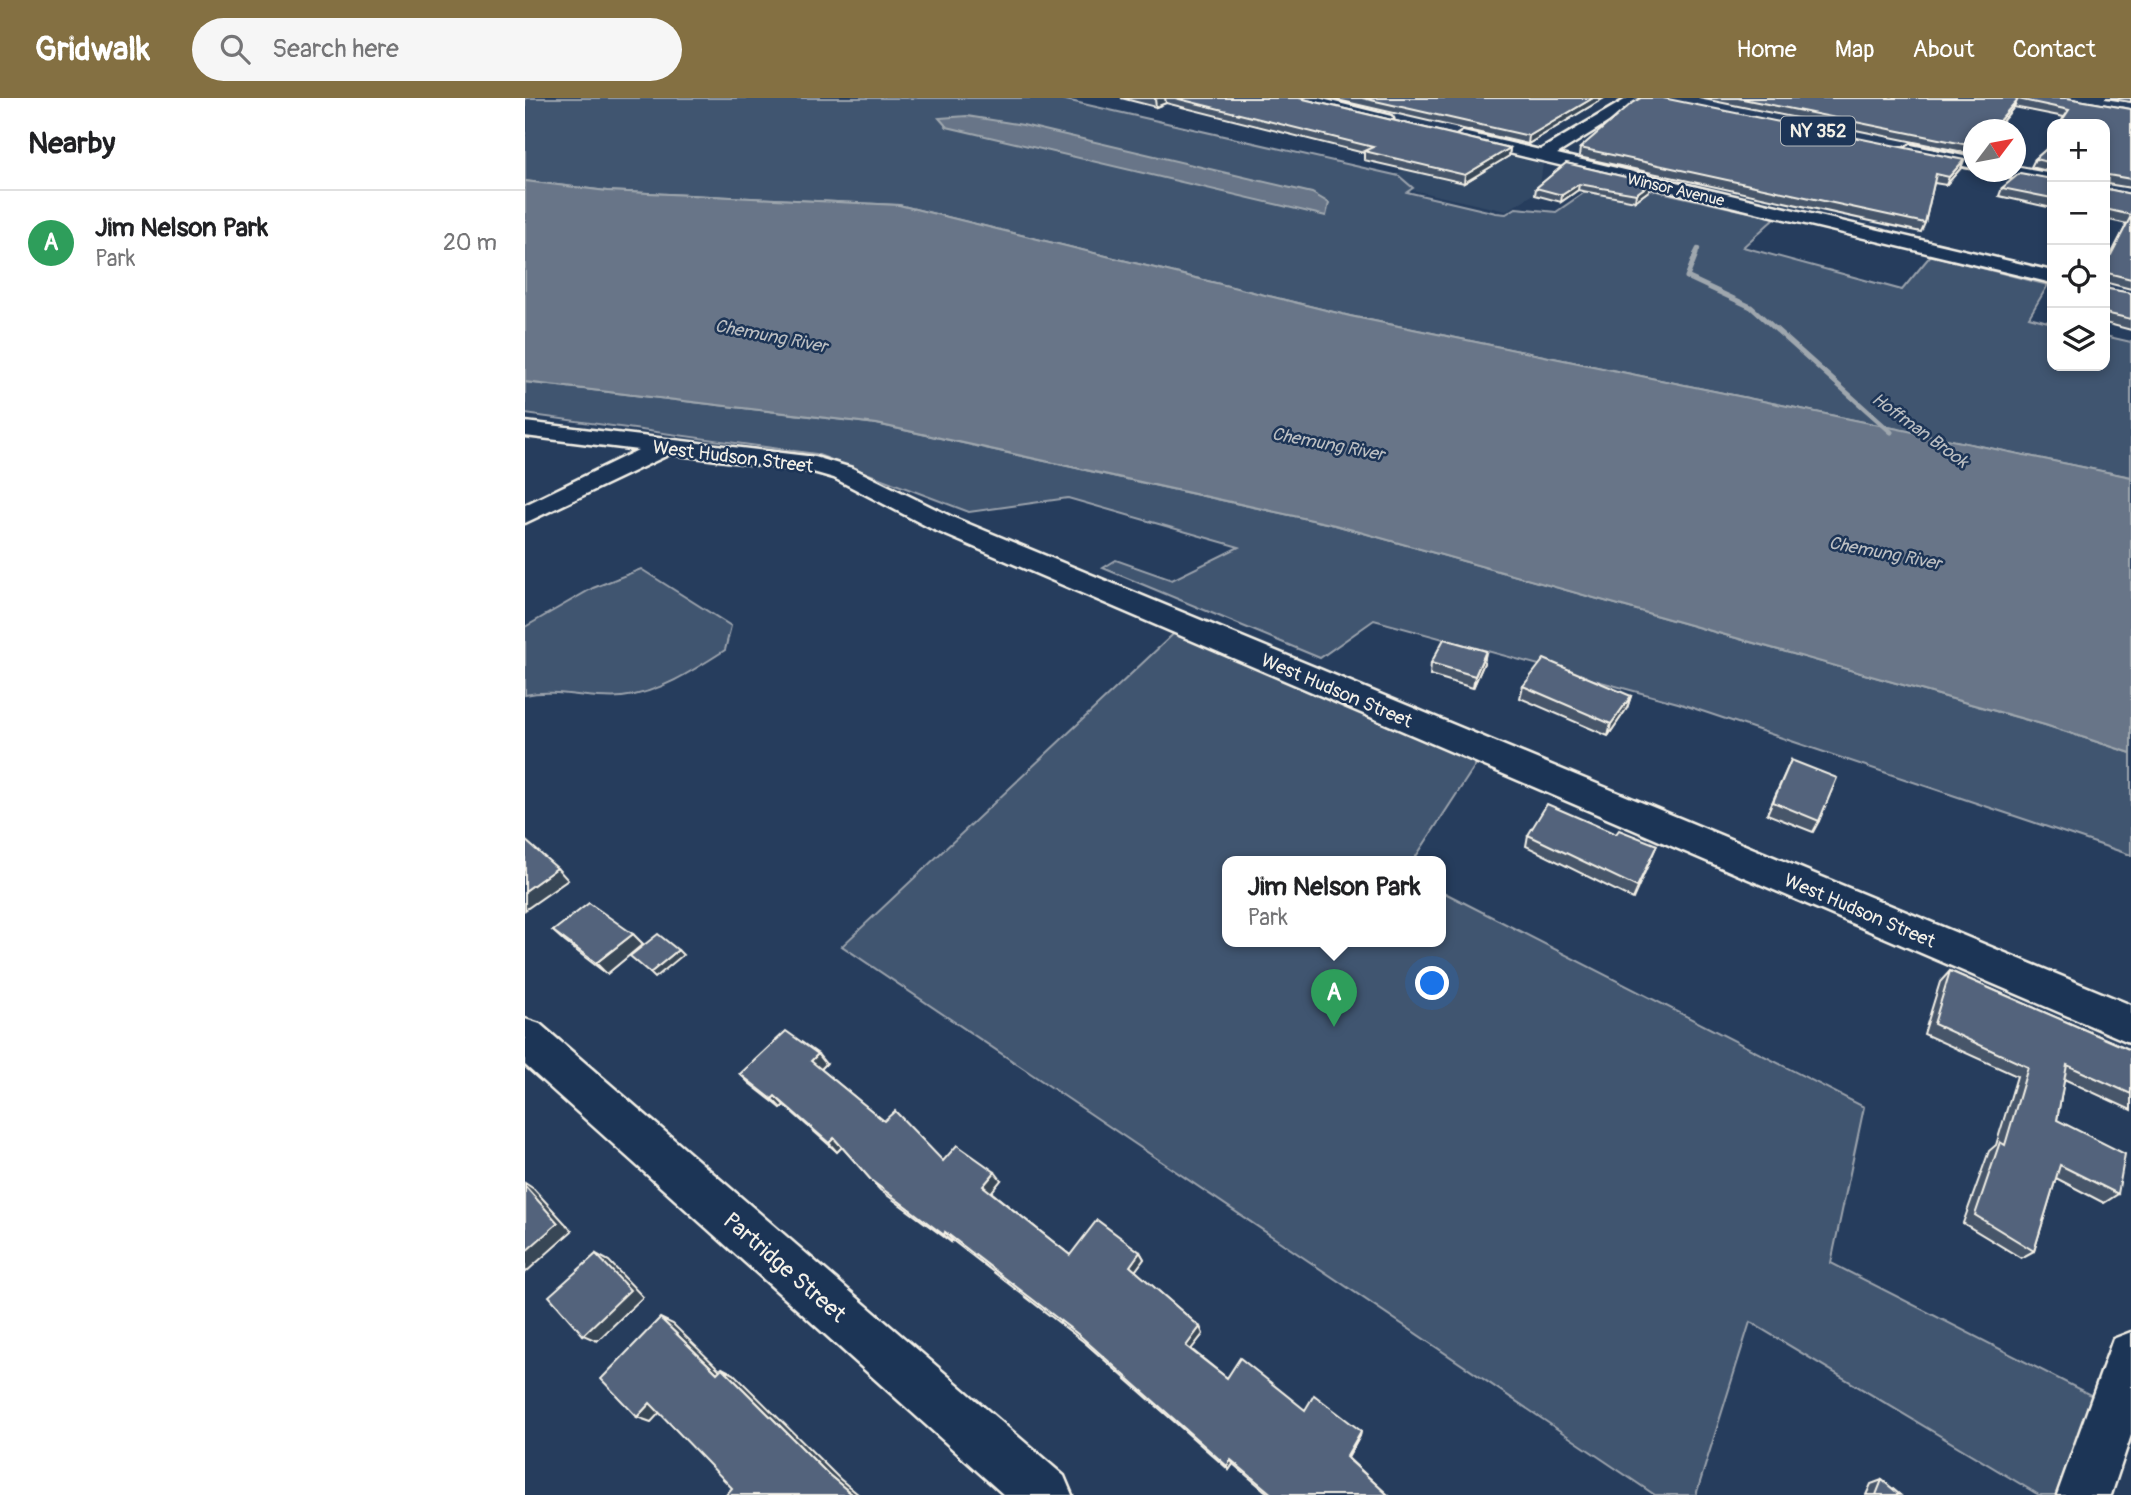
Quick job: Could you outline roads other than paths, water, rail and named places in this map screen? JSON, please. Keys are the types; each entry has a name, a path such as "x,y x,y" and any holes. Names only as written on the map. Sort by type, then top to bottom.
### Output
{"main road":[{"path":"1892,146 1963,161"},
{"path":"2026,175 2047,179"}],"street":[{"path":"1299,98 1407,124"},
{"path":"1542,156 1639,98"},
{"name":"Winsor Avenue","path":"1448,134 2047,276"},
{"name":"West Hudson Street","path":"525,429 663,448 792,460 843,473 943,523 2131,1024"},
{"path":"525,515 663,448"},
{"name":"Partridge Street","path":"525,1038 1045,1495"},
{"path":"2084,1495 2131,1357"}],"water":[{"path":"967,116 1023,125 1312,193 1329,203 1326,216 947,127 939,118"},
{"name":"Chemung River","path":"525,181 607,191 899,205 1350,316 2131,477 2131,753 2045,725 1335,525 877,424 525,382"}],"waterway":[{"name":"Hoffman Brook","path":"1695,255 1698,249"},
{"name":"Hoffman Brook","path":"1696,254 1687,277 1751,307 1891,432"}],"place":[{"name":"Jim Nelson Park","path":"1334,1027"}]}
